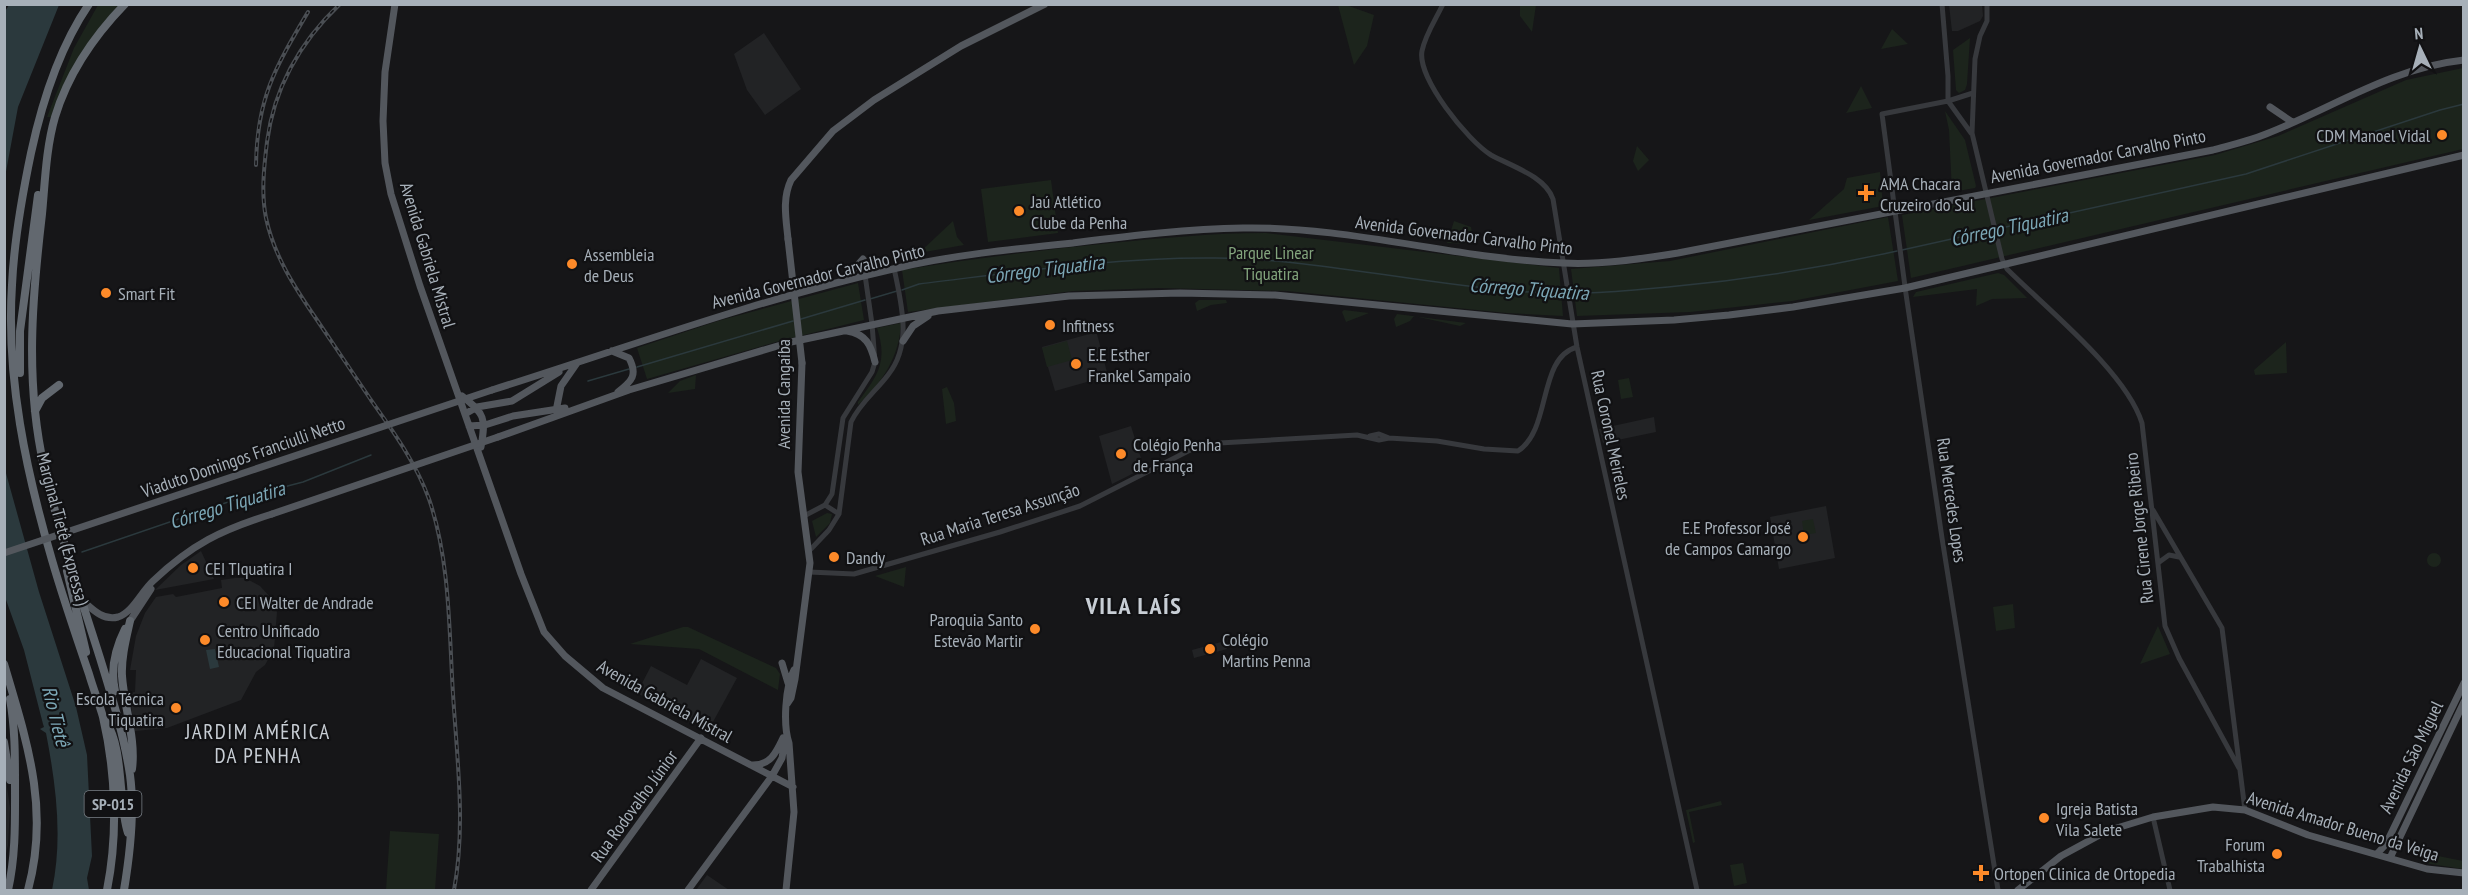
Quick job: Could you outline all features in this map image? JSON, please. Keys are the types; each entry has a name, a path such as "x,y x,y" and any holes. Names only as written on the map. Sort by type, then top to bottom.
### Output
{"highway":[{"name":"Marginal Tietê (Expressa)","path":"89,4 58,62 38,119 21,197 12,285 12,345 19,419 33,493 103,717 113,806 113,841 107,891"},
{"path":"19,419 24,298 44,152 69,83 90,45 125,4"},
{"path":"55,118 47,159 34,291 31,370 34,415 44,467 64,543 117,716 130,775"},
{"path":"31,370 42,389 59,385 42,398 34,415"},
{"path":"64,543 63,553 86,648 85,661"},
{"path":"117,716 113,665 115,651 130,621"},
{"path":"124,891 130,839 130,775 133,756 122,663 130,621"},
{"path":"4,664 34,772 37,801 36,836 33,872 28,891"},
{"path":"4,675 14,730 14,850 8,891"},
{"path":"103,717 112,734 122,783 124,818 130,839"},
{"path":"4,742 15,807"}],"main road":[{"name":"Avenida Gabriela Mistral","path":"395,4 382,121 385,163 398,222 521,574 544,632 564,656 603,688 793,787"},
{"name":"Avenida Gabriela Mistral","path":"394,16 399,4"},
{"name":"Avenida Cangaíba","path":"787,704 794,689 810,550 798,472 802,363 785,208 788,187 791,180 833,131 874,100 946,54 1045,4"},
{"name":"Avenida Governador Carvalho Pinto","path":"492,390 730,312 843,280 998,251 1157,233 1248,228 1345,236 1564,263 1618,262 1678,253 2213,150 2252,139 2377,83 2428,67 2463,60"},
{"path":"2270,107 2292,122"},
{"path":"469,426 485,425 513,416 555,413 579,408 614,395 872,320 1069,296 1254,295 1327,299 1572,324 1674,320 1793,307 1905,288 2463,155"},
{"path":"843,280 863,259"},
{"path":"903,341 916,322 938,311"},
{"path":"842,330 857,333 868,342 875,362"},
{"path":"612,351 629,358 634,375 633,380 614,395"},
{"path":"555,413 561,386 577,363"},
{"path":"465,414 477,407 512,401 568,366"},
{"name":"Viaduto Domingos Franciulli Netto","path":"4,553 492,390"},
{"path":"457,392 477,407 485,425"},
{"path":"82,600 99,615 112,618 120,616 161,574 207,538 232,526 498,437 555,413"},
{"name":"Avenida Gabriela Mistral","path":"480,452 485,425"},
{"path":"130,621 161,574"},
{"path":"782,663 789,685"},
{"name":"Avenida Cangaíba","path":"786,891 794,812 789,743 786,733 787,704 789,685 795,668"},
{"name":"Avenida São Miguel","path":"2377,854 2386,844 2463,683"},
{"name":"Avenida São Miguel","path":"2387,858 2463,702"},
{"path":"750,765 769,761 778,750 786,733"},
{"path":"688,891 772,776 782,758 786,733"},
{"name":"Rua Rodovalho Júnior","path":"591,891 701,738"},
{"name":"Avenida Amador Bueno da Veiga","path":"2018,891 2061,856 2111,829 2153,817 2213,807 2245,810 2308,835 2427,869 2463,873"},
{"name":"Avenida São Miguel","path":"2386,844 2387,858"}],"street":[{"name":"Rua Coronel Meireles","path":"1443,4 1427,39 1422,59 1429,84 1471,139 1482,149 1545,184 1550,190 1564,263 1572,324 1697,891"},
{"path":"1942,4 1948,101 1972,133"},
{"path":"1987,4 1987,21 1977,48 1972,133 2004,265"},
{"path":"1948,101 1973,93"},
{"name":"Rua Mercedes Lopes","path":"1948,101 1882,114 1894,211 1951,597 1998,891"},
{"name":"Rua Cirene Jorge Ribeiro","path":"2004,265 2115,377 2133,401 2142,423 2162,608 2169,637 2239,768"},
{"path":"810,550 829,530 839,514 851,422 857,410 890,374 903,341 903,316 895,271"},
{"path":"804,516 825,504 833,488 843,418 872,372 875,362 872,320 864,275"},
{"name":"Rua Maria Teresa Assunção","path":"809,572 854,574 992,535 1080,506 1202,444 1337,435 1437,441 1501,451 1518,451 1530,438 1542,411 1546,390 1557,364 1567,350 1577,347"},
{"path":"825,504 839,514"},
{"path":"2152,509 2222,628 2245,810"},
{"path":"2158,562 2169,555 2179,556"},
{"path":"2153,817 2170,891"}],"shaded area":[{"path":"1949,5 1982,5 1983,16 1980,21 1958,31 1952,31"},
{"path":"764,33 801,89 765,115 747,90 734,54"},
{"name":"E.E Esther Frankel Sampaio","path":"1093,333 1097,334 1108,376 1055,391 1042,347"},
{"path":"1654,417 1656,432 1603,443 1599,429"},
{"name":"Colégio Penha de França","path":"1131,426 1144,468 1112,484 1099,436"},
{"name":"E.E Professor José de Campos Camargo","path":"1826,506 1835,558 1779,569 1770,517"},
{"name":"CEI TIquatira I","path":"201,551 214,579 155,590 181,565"},
{"name":"Centro Unificado Educacional Tiquatira","path":"245,578 260,586 271,598 277,612 274,649 265,665 256,672 241,700 167,728 135,731 129,693 135,692 136,670 130,670 136,636 145,613 156,597 173,594 176,597 222,588 221,580"},
{"name":"Colégio Martins Penna","path":"1225,641 1227,649 1194,658 1192,650"},
{"path":"701,659 737,678 708,731 637,693 651,666 687,685"},
{"path":"4,765 10,808 5,858"},
{"path":"707,875 729,890 696,890"}],"green space":[{"path":"98,5 120,5 108,17 79,56 51,117 47,117 74,48"},
{"path":"1338,5 1346,5 1374,15 1367,46 1354,65"},
{"path":"1520,5 1536,5 1532,32 1520,16"},
{"path":"1892,29 1908,44 1881,49"},
{"path":"1970,38 1967,84 1965,90 1959,93 1956,90 1953,50"},
{"path":"2463,68 2463,149 1911,278 1902,215 2215,155 2278,136 2406,80"},
{"path":"1861,86 1872,108 1846,113 1848,110"},
{"path":"1945,111 1965,140 1975,188 1952,192 1949,130"},
{"path":"1637,146 1649,160 1638,171 1633,161"},
{"path":"1880,172 1883,206 1809,220 1844,189 1847,178"},
{"name":"Jaú Atlético Clube da Penha","path":"1051,180 1058,233 988,242 981,189"},
{"path":"1888,217 1898,281 1792,301 1690,312 1577,316 1571,269 1670,261"},
{"path":"953,221 957,237 964,245 919,253"},
{"path":"1454,221 1471,227 1474,244 1447,243"},
{"name":"Parque Linear Tiquatira","path":"1266,233 1559,268 1563,316 1507,313 1287,291 1160,288 1073,291 908,312 902,270 1111,243"},
{"path":"1998,273 2004,275 2027,298 1992,299 1976,306 1977,289 1913,297 1916,292"},
{"path":"858,283 864,320 776,342 647,379 637,348 718,321"},
{"path":"1199,300 1226,300 1227,303 1211,305 1197,311 1195,303"},
{"path":"1344,310 1369,313 1346,322 1342,312"},
{"path":"1397,314 1414,316 1410,321 1396,327 1394,319"},
{"path":"1416,317 1466,323 1460,326"},
{"path":"901,323 897,346 888,368 875,388 858,405 879,368 881,350 877,328"},
{"path":"1067,341 1072,360 1047,367 1042,348"},
{"path":"2286,342 2287,373 2255,375 2254,370"},
{"path":"696,375 695,389 668,393 680,381"},
{"path":"1629,378 1633,397 1621,399 1618,380"},
{"path":"947,387 954,403 956,421 946,424 942,389"},
{"path":"827,513 832,514 830,523 816,537 812,521"},
{"path":"1813,519 1816,533 1804,535 1802,521"},
{"path":"2431,553 2437,553 2441,560 2437,567 2431,567 2427,563 2427,557"},
{"path":"906,567 904,587 875,576"},
{"path":"2013,604 2015,628 1996,631 1993,607"},
{"path":"2158,626 2170,654 2140,664 2157,628"},
{"path":"688,627 776,668 780,674 778,690 699,649 630,644"},
{"path":"1721,801 1722,805 1689,812 1695,842 1693,843 1686,810"},
{"path":"390,831 439,834 435,890 386,890"},
{"path":"2428,854 2463,861 2463,869 2424,863"},
{"path":"1743,863 1747,883 1734,886 1730,865"}],"water":[{"path":"9,5 59,5 18,107 5,177 4,13"},
{"name":"Rio Tietê","path":"4,466 39,592 76,707 87,755 92,856 87,878 89,890 52,890 58,831 53,772 46,733 40,729 44,727 24,650 5,597"},
{"path":"215,649 219,667 210,669 206,650"}],"waterway":[{"name":"Córrego Tiquatira","path":"1902,250 2246,174 2464,104"},
{"name":"Córrego Tiquatira","path":"902,290 919,284 1067,266 1140,260 1215,258 1290,262 1515,291 1591,293 1754,277 1897,251"},
{"name":"Córrego Tiquatira","path":"870,299 897,291"},
{"name":"Córrego Tiquatira","path":"801,319 865,300"},
{"name":"Córrego Tiquatira","path":"637,367 793,321"},
{"name":"Córrego Tiquatira","path":"588,381 629,369"},
{"name":"Córrego Tiquatira","path":"82,552 234,500 303,482 371,455"}],"railway":[{"path":"340,4 313,34 283,84 271,122 266,151 264,209 274,245 293,284 403,448 424,486 436,522 445,571 460,792 458,866 454,890"},
{"path":"256,165 260,121 270,84 308,12"}],"place":[{"name":"CDM Manoel Vidal","path":"2442,135"},
{"name":"AMA Chacara Cruzeiro do Sul","path":"1866,193"},
{"name":"Jaú Atlético Clube da Penha","path":"1019,211"},
{"name":"Assembleia de Deus","path":"572,264"},
{"name":"Smart Fit","path":"106,293"},
{"name":"Infitness","path":"1050,325"},
{"name":"E.E Esther Frankel Sampaio","path":"1076,364"},
{"name":"Colégio Penha de França","path":"1121,454"},
{"name":"E.E Professor José de Campos Camargo","path":"1803,537"},
{"name":"Dandy","path":"834,557"},
{"name":"CEI TIquatira I","path":"193,568"},
{"name":"CEI Walter de Andrade","path":"224,602"},
{"name":"Paroquia Santo Estevão Martir","path":"1035,629"},
{"name":"Centro Unificado Educacional Tiquatira","path":"205,640"},
{"name":"Colégio Martins Penna","path":"1210,649"},
{"name":"Escola Técnica Tiquatira","path":"176,708"},
{"name":"Igreja Batista Vila Salete","path":"2044,818"},
{"name":"Forum Trabalhista","path":"2277,854"},
{"name":"Ortopen Clinica de Ortopedia","path":"1981,873"}],"district":[{"name":"VILA LAÍS","path":"1134,605"},
{"name":"JARDIM AMÉRICA DA PENHA","path":"258,743"}]}
